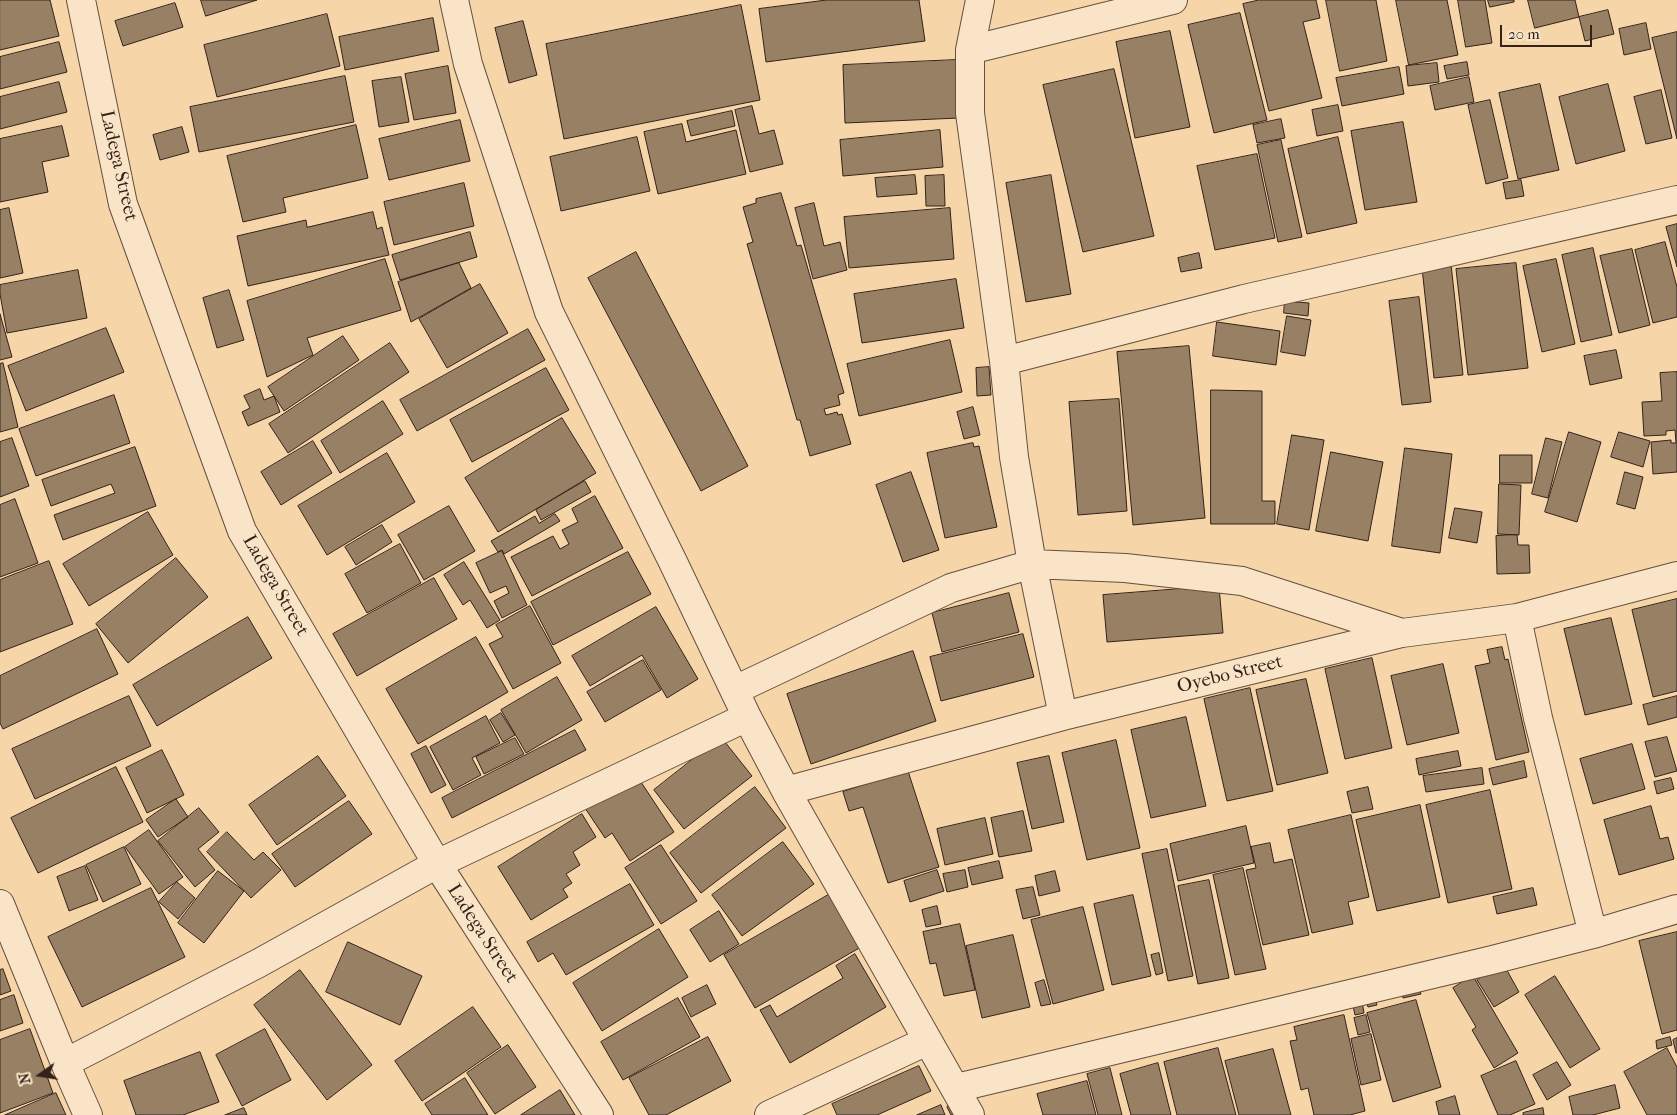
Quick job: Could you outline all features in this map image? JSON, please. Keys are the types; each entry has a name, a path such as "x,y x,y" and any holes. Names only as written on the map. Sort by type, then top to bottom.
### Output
{"street":[{"name":"Ladega Street","path":"81,0 124,204 242,530 437,864 599,1115"},
{"path":"454,0 468,64 549,312 747,717 786,791 970,1115"},
{"path":"980,0 970,50 970,113 1004,361 1014,457 1032,564 1063,716"},
{"path":"970,50 1173,0"},
{"path":"1004,361 1244,299 1677,200"},
{"path":"734,690 951,588 1032,564 1125,568 1242,581 1402,633"},
{"name":"Oyebo Street","path":"786,791 1063,716 1402,633 1517,618 1677,576"},
{"path":"1517,618 1538,718 1593,934"},
{"path":"65,1063 259,963 437,864 747,717"},
{"path":"0,904 88,1115"},
{"path":"956,1088 1492,960 1593,934 1677,909"},
{"path":"769,1115 927,1041"}],"building":[{"path":"0,0 50,0 59,36 0,50"},
{"path":"201,0 257,0 206,16"},
{"path":"827,0 919,0 925,41 766,62 759,9"},
{"path":"1259,0 1316,0 1320,18 1303,22 1322,98 1269,111 1243,4"},
{"path":"1326,0 1376,0 1387,61 1340,71"},
{"path":"1396,0 1447,0 1458,55 1409,65"},
{"path":"1458,0 1485,0 1492,43 1466,47"},
{"path":"1488,0 1514,0 1514,2 1490,7"},
{"path":"1528,0 1575,0 1579,17 1535,28"},
{"path":"175,3 183,27 123,46 115,21"},
{"path":"741,5 760,100 564,139 546,44"},
{"path":"1608,10 1614,34 1585,41 1579,17"},
{"path":"1240,13 1267,120 1214,133 1188,25"},
{"path":"327,14 340,66 217,97 204,45"},
{"path":"433,18 439,51 345,70 339,37"},
{"path":"523,21 537,75 509,83 495,28"},
{"path":"1646,23 1651,49 1624,55 1619,29"},
{"path":"1170,31 1190,127 1135,138 1116,42"},
{"path":"1677,32 1677,139 1652,38"},
{"path":"59,42 67,72 0,89 0,57"},
{"path":"956,60 959,118 845,123 843,65"},
{"path":"1467,62 1469,75 1447,79 1444,66"},
{"path":"1437,63 1439,82 1408,86 1406,66"},
{"path":"448,66 456,113 414,120 405,74"},
{"path":"1399,67 1404,94 1342,106 1336,78"},
{"path":"1114,69 1154,236 1083,252 1043,85"},
{"path":"345,76 354,122 199,152 190,107"},
{"path":"401,77 409,122 379,127 372,81"},
{"path":"1469,77 1474,102 1435,110 1430,86"},
{"path":"59,82 67,112 0,129 0,97"},
{"path":"1540,84 1559,170 1518,179 1499,93"},
{"path":"1608,84 1625,151 1576,164 1559,97"},
{"path":"1661,90 1672,138 1646,144 1634,97"},
{"path":"1490,100 1508,178 1486,184 1468,105"},
{"path":"1338,105 1343,131 1317,136 1312,110"},
{"path":"752,106 759,134 774,130 783,164 750,172 735,110"},
{"path":"732,111 735,126 691,136 687,121"},
{"path":"1281,119 1285,138 1257,143 1253,125"},
{"path":"460,120 470,161 389,180 379,139"},
{"path":"1403,122 1417,202 1365,210 1351,131"},
{"path":"682,124 686,142 736,130 746,174 658,194 644,132"},
{"path":"356,125 368,178 283,198 286,212 243,222 227,156"},
{"path":"62,126 69,156 42,162 48,192 0,202 0,139"},
{"path":"182,127 189,152 160,160 153,135"},
{"path":"940,130 943,167 843,176 840,140"},
{"path":"637,137 650,191 561,211 550,157"},
{"path":"1338,137 1357,223 1307,234 1288,149"},
{"path":"1281,140 1302,237 1278,242 1257,145"},
{"path":"1257,154 1275,238 1215,250 1197,166"},
{"path":"915,175 917,194 877,197 875,178"},
{"path":"944,175 945,206 926,206 925,176"},
{"path":"1051,175 1071,294 1026,302 1006,183"},
{"path":"1521,180 1524,196 1506,199 1503,183"},
{"path":"464,183 474,226 394,245 384,202"},
{"path":"781,193 797,246 801,245 844,393 838,395 840,405 824,409 826,415 837,412 838,415 842,414 851,444 810,456 800,420 797,420 747,244 753,242 743,207 756,203 756,199"},
{"path":"814,203 824,246 840,242 847,270 813,279 795,208"},
{"path":"9,208 23,273 0,278 0,210"},
{"path":"950,208 954,259 849,268 844,217"},
{"path":"373,212 377,229 382,227 389,255 248,286 237,236 306,220 307,227"},
{"path":"1677,224 1677,267 1666,227"},
{"path":"470,232 477,257 400,280 392,255"},
{"path":"1665,242 1677,287 1677,317 1653,323 1635,250"},
{"path":"1593,248 1612,335 1581,342 1562,255"},
{"path":"1632,249 1650,325 1619,333 1600,256"},
{"path":"636,252 748,466 701,491 588,278"},
{"path":"1199,253 1202,268 1181,272 1178,258"},
{"path":"385,259 401,310 307,338 313,355 267,377 247,301"},
{"path":"1556,259 1575,344 1542,352 1523,266"},
{"path":"459,263 471,288 411,322 398,282"},
{"path":"1516,263 1528,368 1468,375 1456,269"},
{"path":"1451,264 1463,375 1434,378 1422,268"},
{"path":"78,270 87,318 7,333 0,285"},
{"path":"956,279 964,328 862,343 854,294"},
{"path":"480,284 508,333 447,368 419,319"},
{"path":"229,290 244,340 217,348 203,298"},
{"path":"1419,297 1431,402 1402,405 1389,301"},
{"path":"1285,301 1309,303 1308,316 1284,313"},
{"path":"0,314 12,357 0,360"},
{"path":"1287,316 1311,320 1305,356 1281,352"},
{"path":"1217,322 1280,331 1276,365 1213,356"},
{"path":"106,328 124,372 26,411 8,366"},
{"path":"528,329 545,360 417,431 400,400"},
{"path":"343,336 359,360 284,411 268,387"},
{"path":"950,340 962,392 859,416 847,364"},
{"path":"390,343 409,372 288,453 269,424"},
{"path":"1189,346 1205,518 1133,525 1117,352"},
{"path":"1616,350 1622,378 1590,385 1584,356"},
{"path":"3,363 18,427 0,432 0,364"},
{"path":"989,367 991,395 977,396 976,368"},
{"path":"546,368 569,410 472,462 450,420"},
{"path":"1677,372 1677,472 1653,474 1651,442 1671,440 1671,443 1676,443 1675,430 1666,431 1666,435 1644,436 1642,402 1662,401 1660,373"},
{"path":"260,389 264,400 274,396 280,412 248,426 242,412 250,408 244,396"},
{"path":"1211,390 1262,391 1262,501 1275,501 1275,524 1211,524"},
{"path":"114,395 130,443 36,476 19,429"},
{"path":"1119,399 1127,511 1078,515 1069,402"},
{"path":"383,401 403,434 340,473 321,441"},
{"path":"973,407 980,435 964,439 957,412"},
{"path":"562,418 596,473 498,532 465,478"},
{"path":"1569,432 1601,442 1577,522 1545,512"},
{"path":"1619,432 1650,441 1643,467 1611,457"},
{"path":"1292,435 1324,440 1309,530 1277,524"},
{"path":"12,438 29,486 0,497 0,442"},
{"path":"1546,438 1562,442 1548,498 1532,494"},
{"path":"313,441 332,473 281,505 261,472"},
{"path":"973,443 974,447 979,446 997,527 945,538 927,453"},
{"path":"135,447 156,506 63,540 54,515 115,493 111,484 51,506 42,480"},
{"path":"1405,448 1452,454 1440,553 1392,546"},
{"path":"1331,452 1383,462 1368,541 1316,531"},
{"path":"387,453 415,502 327,555 298,506"},
{"path":"1500,455 1532,455 1532,483 1500,483"},
{"path":"911,472 939,550 903,562 876,485"},
{"path":"1625,472 1643,477 1635,509 1617,504"},
{"path":"585,481 591,492 541,520 536,510"},
{"path":"1499,484 1521,485 1519,535 1498,534"},
{"path":"595,496 623,548 532,596 511,557 553,536 560,549 569,544 562,530 578,522 572,509"},
{"path":"15,499 38,563 0,577 0,505"},
{"path":"449,506 475,551 424,580 398,535"},
{"path":"1455,508 1482,512 1477,543 1449,538"},
{"path":"148,512 173,555 89,606 63,564"},
{"path":"555,514 560,521 504,554 502,550 498,552 491,541 535,516 539,523"},
{"path":"382,525 392,542 356,565 345,547"},
{"path":"1517,535 1518,545 1529,545 1530,573 1497,574 1496,536"},
{"path":"400,544 421,583 367,613 345,574"},
{"path":"502,551 527,605 502,618 494,601 509,593 506,586 490,593 476,563"},
{"path":"628,552 651,594 553,645 531,602"},
{"path":"176,558 208,597 128,663 96,624"},
{"path":"49,561 73,624 0,652 0,580"},
{"path":"464,562 500,620 487,628 470,600 463,605 444,575"},
{"path":"434,578 457,619 357,676 333,634"},
{"path":"1219,586 1223,633 1107,642 1103,595"},
{"path":"1009,593 1019,632 942,652 932,613"},
{"path":"1677,599 1677,691 1653,697 1632,610"},
{"path":"530,606 561,663 513,689 489,644 503,637 496,625"},
{"path":"656,607 698,679 667,698 642,655 590,686 572,656"},
{"path":"248,617 272,658 157,726 133,685"},
{"path":"1611,618 1632,704 1585,715 1564,629"},
{"path":"97,629 118,674 3,729 0,723 0,676"},
{"path":"1023,634 1034,677 941,701 930,657"},
{"path":"476,637 508,692 418,744 386,689"},
{"path":"1502,647 1505,660 1508,659 1529,752 1496,760 1475,666 1490,663 1487,650"},
{"path":"913,651 936,721 811,764 787,694"},
{"path":"1372,658 1392,748 1345,759 1325,669"},
{"path":"643,660 661,690 605,722 587,692"},
{"path":"1443,664 1459,733 1407,745 1391,676"},
{"path":"557,677 582,720 526,753 501,710"},
{"path":"1306,679 1328,773 1277,785 1256,690"},
{"path":"1250,688 1273,791 1227,801 1204,699"},
{"path":"129,696 151,746 35,799 12,749"},
{"path":"1677,696 1677,717 1648,725 1643,705"},
{"path":"501,713 515,735 503,742 490,720"},
{"path":"486,716 500,743 472,758 481,775 453,790 430,747"},
{"path":"1186,717 1206,806 1151,818 1131,730"},
{"path":"575,730 586,750 452,818 442,798"},
{"path":"721,737 752,776 684,829 654,790"},
{"path":"1667,737 1677,771 1655,777 1645,742"},
{"path":"515,738 524,754 484,774 476,757"},
{"path":"1116,740 1140,848 1087,860 1062,753"},
{"path":"1632,744 1645,789 1593,804 1580,759"},
{"path":"426,746 446,785 431,793 411,754"},
{"path":"162,750 184,795 147,813 126,768"},
{"path":"1458,751 1461,766 1419,775 1416,759"},
{"path":"318,756 346,796 277,845 249,805"},
{"path":"1049,756 1064,822 1032,829 1017,763"},
{"path":"1524,761 1527,777 1493,785 1489,769"},
{"path":"116,767 143,822 38,873 11,818"},
{"path":"1482,768 1484,784 1426,792 1423,776"},
{"path":"908,771 939,867 888,883 863,807 849,811 843,792"},
{"path":"637,776 674,832 630,861 612,833 605,838 581,802"},
{"path":"1671,778 1674,789 1657,794 1654,782"},
{"path":"755,787 786,828 701,893 670,853"},
{"path":"1368,787 1373,809 1352,813 1347,792"},
{"path":"1490,790 1512,889 1448,903 1426,805"},
{"path":"176,799 188,817 158,837 146,820"},
{"path":"349,801 372,834 295,887 272,854"},
{"path":"1420,805 1440,897 1377,911 1356,820"},
{"path":"1651,806 1660,839 1668,837 1674,859 1619,875 1604,820"},
{"path":"199,808 219,832 198,849 215,870 195,887 158,841"},
{"path":"1023,811 1032,851 999,857 991,818"},
{"path":"582,814 596,837 573,852 580,865 566,874 572,883 563,889 568,897 531,920 498,867"},
{"path":"1351,815 1369,897 1348,902 1353,924 1312,933 1288,830"},
{"path":"985,818 993,854 945,865 937,829"},
{"path":"1246,826 1254,863 1178,881 1170,844"},
{"path":"149,830 183,877 159,894 125,847"},
{"path":"227,832 254,860 263,852 281,870 251,898 207,852"},
{"path":"783,842 814,884 742,936 712,895"},
{"path":"1270,843 1274,863 1292,859 1309,935 1263,945 1246,870 1256,868 1251,847"},
{"path":"661,845 697,901 661,924 625,868"},
{"path":"124,847 141,884 103,902 86,865"},
{"path":"1167,849 1193,976 1168,981 1142,854"},
{"path":"999,861 1003,878 972,885 968,868"},
{"path":"85,866 98,900 69,911 57,877"},
{"path":"1243,868 1266,969 1235,975 1213,875"},
{"path":"937,870 944,891 910,902 904,881"},
{"path":"965,870 968,887 947,892 943,874"},
{"path":"218,871 244,891 204,943 178,923"},
{"path":"1055,871 1060,891 1039,896 1035,876"},
{"path":"1209,880 1229,978 1198,984 1178,886"},
{"path":"177,882 195,898 178,919 159,902"},
{"path":"630,884 654,925 566,975 553,953 538,962 527,942"},
{"path":"1033,887 1040,915 1023,919 1016,890"},
{"path":"151,888 185,957 82,1007 48,937"},
{"path":"1533,888 1537,905 1497,914 1493,897"},
{"path":"830,894 861,947 755,1008 724,955"},
{"path":"1133,895 1151,976 1112,985 1094,904"},
{"path":"937,906 941,924 926,927 922,910"},
{"path":"1083,907 1104,990 1053,1004 1031,920"},
{"path":"719,911 739,944 710,962 690,930"},
{"path":"960,924 975,990 944,996 936,963 930,964 923,932"},
{"path":"659,929 688,977 602,1031 573,983"},
{"path":"1677,932 1677,1030 1662,1034 1639,941"},
{"path":"1013,935 1030,1007 982,1018 966,946"},
{"path":"348,942 422,976 400,1025 326,992"},
{"path":"1159,953 1163,973 1156,975 1151,955"},
{"path":"855,954 886,1007 790,1063 760,1010 770,1005 777,1017 843,978 836,966"},
{"path":"1504,965 1519,992 1494,1007 1477,980"},
{"path":"3,969 11,991 0,995 0,970"},
{"path":"300,970 372,1065 327,1100 254,1005"},
{"path":"1473,976 1518,1053 1494,1068 1472,1030 1476,1027 1453,988"},
{"path":"1555,976 1600,1049 1570,1068 1525,995"},
{"path":"1044,980 1051,1004 1041,1006 1035,983"},
{"path":"1418,983 1421,994 1403,998 1401,987"},
{"path":"707,985 716,1004 691,1017 682,998"},
{"path":"14,995 23,1023 0,1031 0,1000"},
{"path":"1361,995 1364,1013 1355,1015 1351,997"},
{"path":"1374,995 1377,1005 1368,1007 1365,997"},
{"path":"678,998 700,1037 623,1080 601,1042"},
{"path":"1416,1000 1441,1087 1393,1102 1367,1013"},
{"path":"473,1007 501,1047 422,1101 395,1061"},
{"path":"1344,1015 1365,1111 1350,1115 1314,1115 1308,1088 1301,1090 1290,1041 1297,1040 1294,1027"},
{"path":"1366,1015 1370,1032 1358,1035 1354,1018"},
{"path":"30,1029 53,1093 0,1113 0,1040"},
{"path":"265,1029 291,1080 242,1106 216,1055"},
{"path":"1371,1034 1381,1080 1361,1085 1351,1039"},
{"path":"708,1037 731,1081 666,1115 649,1115 629,1078"},
{"path":"1670,1037 1672,1045 1657,1049 1656,1041"},
{"path":"1677,1038 1677,1053 1676,1053 1673,1040"},
{"path":"508,1045 536,1087 495,1114 467,1073"},
{"path":"1218,1048 1236,1115 1177,1115 1164,1062"},
{"path":"1667,1048 1677,1067 1677,1115 1647,1115 1624,1072"},
{"path":"1273,1049 1291,1115 1239,1115 1225,1061"},
{"path":"200,1052 219,1102 183,1115 136,1115 124,1081"},
{"path":"1516,1061 1535,1104 1510,1115 1498,1115 1481,1076"},
{"path":"1557,1062 1571,1085 1547,1100 1533,1075"},
{"path":"1158,1063 1171,1115 1131,1115 1120,1074"},
{"path":"919,1066 931,1091 877,1115 837,1115 832,1104"},
{"path":"1110,1068 1122,1115 1098,1115 1087,1074"},
{"path":"465,1078 488,1115 432,1115 425,1104"},
{"path":"1087,1081 1096,1115 1043,1115 1037,1094"},
{"path":"1615,1085 1620,1108 1593,1115 1573,1115 1569,1097"},
{"path":"560,1090 575,1115 521,1115"},
{"path":"56,1093 66,1115 5,1115"},
{"path":"1455,1096 1460,1115 1439,1115 1436,1102"},
{"path":"955,1103 960,1115 951,1115 947,1107"},
{"path":"941,1105 945,1115 917,1115"},
{"path":"244,1108 247,1115 225,1115"},
{"path":"1543,1108 1544,1115 1523,1115 1523,1113"}]}
